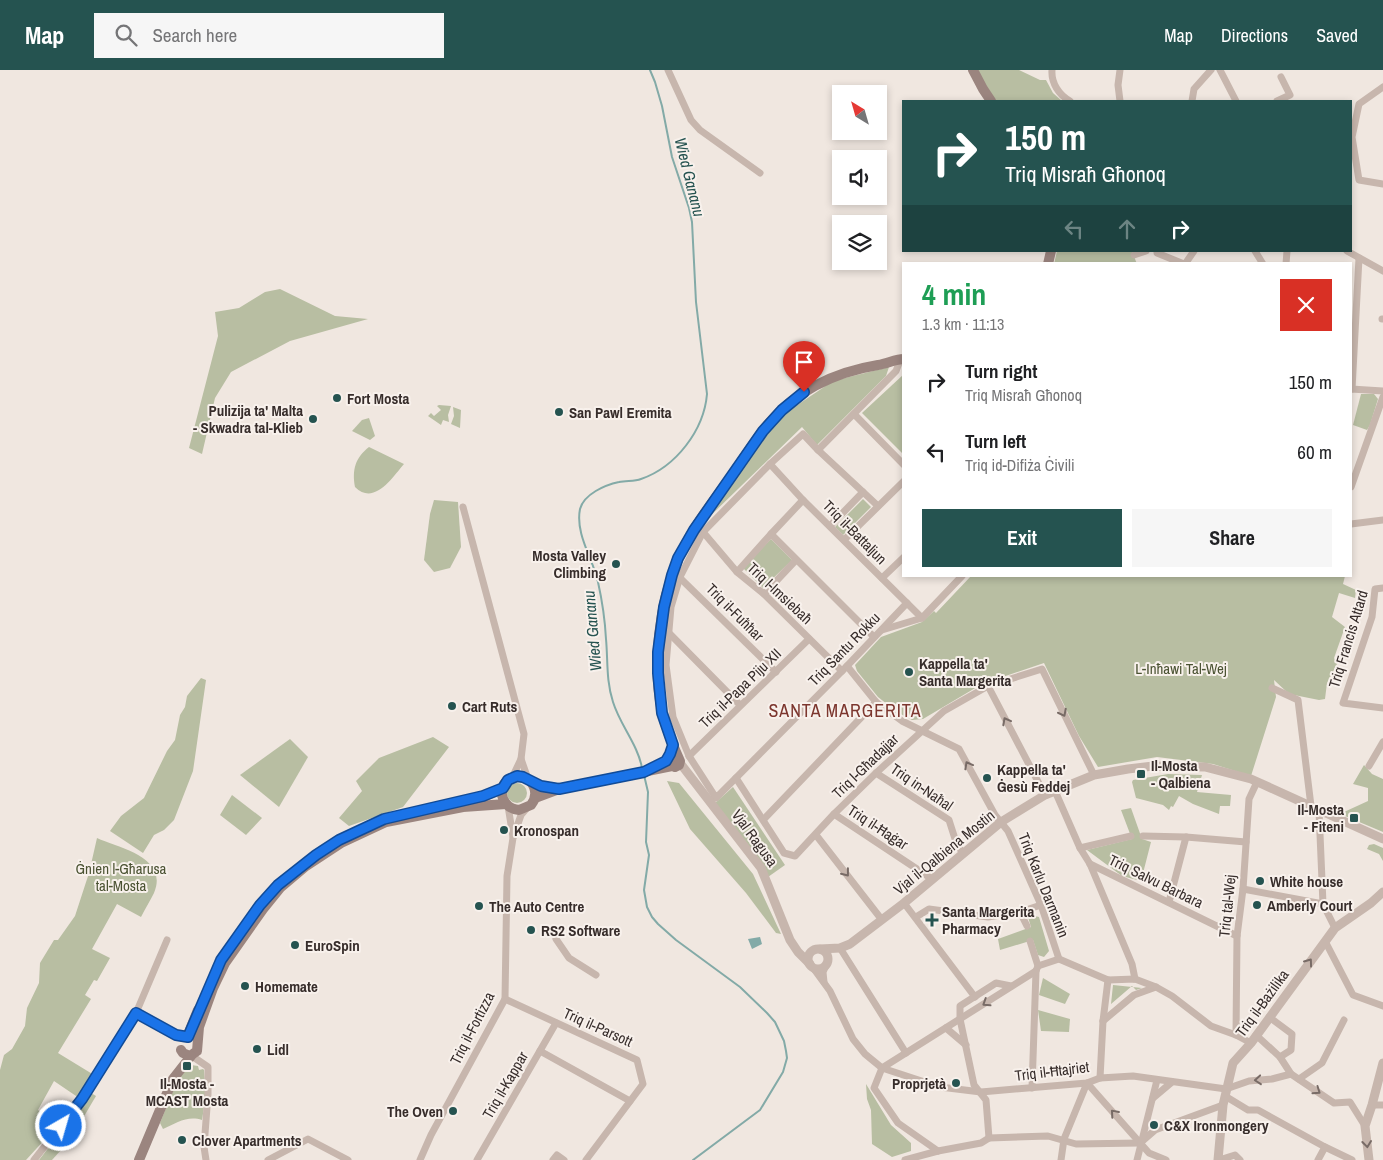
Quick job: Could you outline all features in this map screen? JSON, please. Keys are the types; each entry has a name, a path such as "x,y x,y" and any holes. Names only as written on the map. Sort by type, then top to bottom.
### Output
{"main road":[{"path":"974,70 982,89 990,100"},
{"name":"Vjal Ragusa","path":"672,760 662,713 658,673 660,636 676,576 678,558 694,530 763,431 782,410 804,392 833,377 902,358"},
{"path":"173,1079 195,1051 200,1027 211,994 225,963 263,909 280,888 306,866 341,843 386,822 462,807 507,805 519,810 527,808 535,798 559,789 644,772 672,760"},
{"path":"507,805 502,796 503,788 508,780 517,776 541,786 559,789"},
{"path":"529,780 535,789 535,798"},
{"path":"139,1160 173,1079 182,1041 221,960 260,905 278,885 339,840 384,819 457,804 503,788"},
{"path":"182,1041 195,1039 195,1051"},
{"path":"182,1041 186,1055 195,1051"}],"street":[{"path":"668,70 691,120 700,130 760,173"},
{"path":"1052,70 1052,78 1062,97 1068,100"},
{"path":"1120,70 1118,85 1120,100"},
{"path":"1192,100 1194,89 1211,70"},
{"path":"1220,70 1235,100"},
{"path":"1279,100 1290,95 1281,77"},
{"path":"1359,180 1352,137 1355,104 1383,87"},
{"path":"1352,178 1383,184"},
{"path":"1134,256 1144,252"},
{"path":"1156,252 1179,262"},
{"path":"1349,252 1383,271"},
{"path":"1358,258 1353,318 1352,389 1383,391"},
{"path":"818,450 896,371 902,360"},
{"path":"1352,484 1383,397"},
{"path":"854,414 902,464"},
{"path":"689,756 673,717 666,665 668,632 676,576 703,532 770,464 803,434 878,506"},
{"name":"Triq il-Battaljun","path":"770,464 922,618"},
{"path":"844,540 902,483"},
{"path":"830,526 863,492"},
{"path":"737,572 804,500"},
{"path":"463,507 524,734 522,758 512,778"},
{"path":"1352,524 1383,520"},
{"name":"Triq l-Imsiebaħ","path":"703,532 737,572 764,594 809,639 845,668 876,702 902,721 922,731"},
{"path":"771,534 874,637"},
{"path":"882,578 902,559"},
{"path":"764,594 796,560"},
{"name":"Triq il-Fuħħar","path":"676,576 776,672"},
{"path":"881,630 922,618 961,577"},
{"name":"Triq Francis Attard","path":"1383,588 1375,589 1372,617 1343,702 1383,708"},
{"name":"Triq Santu Rokku","path":"689,756 716,798 907,603"},
{"path":"668,632 740,705"},
{"name":"Triq il-Papa Piju XII","path":"689,756 809,639"},
{"name":"Triq l-Għadajjar","path":"764,819 784,854 795,856 834,814 944,710 988,686 1042,669 1094,775"},
{"path":"988,686 1045,795"},
{"path":"1272,688 1298,700 1315,809 1323,904 1335,928"},
{"path":"736,778 764,819 876,702"},
{"name":"Triq Karlu Darmanin","path":"922,731 959,749 995,815 1008,831 1041,905 1059,959"},
{"path":"1369,766 1382,744"},
{"path":"522,758 529,780"},
{"name":"Vjal Ragusa","path":"672,760 693,781 761,868 790,940 810,964 834,999 853,1039 865,1054 882,1068"},
{"name":"Vjal il-Qalbiena Mostin","path":"827,964 840,948 863,935 904,903 1001,822 1045,795 1094,775 1136,768 1205,767 1257,782 1383,839"},
{"name":"Triq in-Naħal","path":"876,773 949,820 956,842 964,854"},
{"name":"Triq tal-Wej","path":"1236,1035 1237,936 1243,889 1250,799 1257,782"},
{"path":"1055,790 1080,848 1090,864 1132,964 1135,979"},
{"name":"Triq il-Fortizza","path":"507,805 513,838"},
{"name":"Triq il-Fortizza","path":"420,1160 431,1135 505,999 507,876 513,838 521,815 527,808"},
{"name":"Triq il-Ħaġar","path":"834,814 932,879"},
{"path":"816,835 882,920"},
{"path":"1080,848 1131,836"},
{"path":"1143,836 1186,837 1246,842"},
{"path":"1169,902 1186,837"},
{"name":"Triq Salvu Barbara","path":"1090,864 1237,936"},
{"path":"1243,889 1323,904"},
{"name":"Triq il-Bażilika","path":"1218,1160 1225,1097 1233,1063 1251,1043 1324,940 1335,928 1371,903 1383,892"},
{"path":"904,903 975,997"},
{"path":"916,918 929,909 988,917 1020,912 1041,905"},
{"name":"Triq Karlu Darmanin","path":"1020,912 1027,926"},
{"path":"556,939 569,958 596,974"},
{"path":"34,1160 82,1099 136,1013 167,940"},
{"path":"1324,940 1353,995 1383,1006"},
{"path":"1030,941 1037,969 1032,1088"},
{"path":"794,946 818,949 827,956 827,964 823,972 825,985"},
{"path":"840,948 906,1053"},
{"name":"Vjal il-Qalbiena Mostin","path":"818,949 840,948"},
{"path":"818,949 810,955 810,964 819,968 827,964"},
{"path":"938,1151 898,1123 874,1088 882,1068 1037,969 1059,959 1108,980 1135,979 1156,987 1172,996 1211,1026 1251,1043"},
{"path":"1100,1078 1103,1021 1108,980"},
{"path":"989,1138 986,1100 974,1086 960,1019 960,1006 996,983 1011,986"},
{"path":"1103,1021 1134,994 1156,987"},
{"name":"Triq il-Parsott","path":"505,999 637,1060 643,1084 630,1101"},
{"path":"136,1013 182,1041"},
{"path":"1269,1017 1292,1034 1292,1050 1280,1057"},
{"path":"1299,1079 1322,1063 1344,1020"},
{"name":"Triq il-Kappar","path":"477,1160 556,1023"},
{"path":"946,1028 966,1046"},
{"path":"1236,1035 1243,1051"},
{"path":"1256,1035 1280,1057 1291,1074 1334,1104 1350,1102 1365,1126"},
{"path":"195,1051 207,1066 208,1094 204,1147 206,1160"},
{"path":"540,1052 630,1101 586,1160"},
{"path":"1369,1160 1365,1126 1383,1063"},
{"name":"Triq il-Ħtajriet","path":"882,1068 940,1087 980,1092 1133,1076 1172,1082 1225,1097 1248,1110 1258,1110 1352,1160"},
{"path":"905,1160 981,1142 989,1138 1048,1136 1064,1139 1076,1144 1140,1143 1155,1130 1225,1097 1249,1081 1272,1079 1291,1074"},
{"path":"1137,1160 1157,1080"},
{"path":"1061,1160 1064,1139 1087,1082 1149,1153 1166,1160"},
{"path":"1152,1099 1172,1082"},
{"path":"1372,1105 1383,1105"},
{"path":"268,1160 308,1139 348,1160"},
{"path":"1318,1160 1325,1147"},
{"path":"552,1160 557,1154 564,1160"},
{"path":"1218,1160 1235,1155 1240,1160"}],"green space":[{"path":"978,70 1019,70 1040,80 1046,80 1053,93 1061,100 995,100 988,91"},
{"path":"1057,252 1132,252 1136,262 1054,262"},
{"path":"280,289 335,316 368,319 290,341 231,372 215,398 202,454 189,448 218,336 215,312 239,308 265,292"},
{"path":"889,367 886,376 817,445 802,427 704,522 781,416 833,381"},
{"path":"902,376 902,453 862,413"},
{"path":"1361,394 1374,394 1378,399 1367,430 1353,425"},
{"path":"437,406 451,406 448,415 449,422 443,420 441,425 428,416 431,413 434,416 441,410"},
{"path":"453,407 461,410 460,428 451,424 454,416"},
{"path":"369,418 375,436 370,440 352,431 362,420"},
{"path":"369,447 404,464 382,488 376,492 369,493 362,492 355,487 354,470 360,456"},
{"path":"863,499 871,507 843,535 835,527"},
{"path":"434,500 458,502 461,547 450,568 434,572 424,560 430,514"},
{"path":"771,539 792,560 763,588 743,568"},
{"name":"L-Inħawi Tal-Wej","path":"970,577 1345,577 1343,584 1356,590 1355,598 1339,593 1332,617 1345,627 1334,658 1337,664 1327,683 1325,699 1319,700 1289,694 1274,680 1276,697 1251,776 1213,764 1157,757 1098,767 1079,736 1044,663 982,684 923,719 912,720 897,712 878,697 857,671 855,665 881,637 922,622 934,611 936,613"},
{"path":"201,678 206,680 193,771 174,820 164,830 154,835 143,853 110,831 121,816 144,798 167,751 175,740 180,715 185,707 187,696"},
{"path":"433,737 449,747 403,807 349,826 339,818 362,791 356,781 379,758"},
{"path":"290,739 308,757 279,807 240,775"},
{"path":"1364,765 1372,774 1383,779 1383,832 1345,816 1344,812 1368,801 1368,788 1353,784"},
{"path":"1168,774 1202,775 1197,792 1231,795 1230,806 1220,806 1219,814 1193,804 1179,796 1173,807 1171,806 1169,810 1163,805 1136,798 1133,780"},
{"path":"667,781 679,783 753,874 781,934 776,933 746,893 690,829"},
{"path":"517,783 524,786 527,793 524,800 517,803 510,800 507,793 510,786"},
{"path":"733,787 785,865 768,877 714,804"},
{"path":"232,795 262,818 246,835 220,815"},
{"path":"1131,808 1142,839 1151,842 1141,881 1122,876 1087,850 1132,839 1121,810"},
{"name":"Ġnien l-Għarusa tal-Mosta","path":"97,838 129,850 148,862 155,871 157,881 154,893 141,917 117,904 92,949 110,958 97,981 94,980 85,995 91,999 58,1053 94,1075 79,1098 54,1081 38,1110 58,1125 26,1160 0,1160 0,1070 4,1055 12,1049 25,1026 27,1008 39,983 40,963 54,940 58,940 75,916 89,873"},
{"path":"1374,844 1383,848 1383,861 1379,854 1367,849 1369,845"},
{"path":"1027,914 1039,917 1049,951 1044,957 1038,955 1033,940 1000,950 998,939 1031,927"},
{"path":"1043,978 1070,994 1065,1004 1039,995"},
{"path":"1113,985 1131,987 1111,1004"},
{"path":"1038,1010 1070,1019 1069,1032 1041,1031"},
{"path":"191,1065 198,1066 199,1070 204,1070 206,1095 202,1120 187,1119 163,1129 160,1123 179,1076"},
{"path":"866,1084 891,1125 911,1143 911,1151 892,1157 872,1144 871,1110 867,1099"},
{"path":"91,1093 96,1096 70,1140 52,1160 39,1160"}],"water":[{"path":"760,937 762,944 752,949 748,939"}],"waterway":[{"name":"Wied Gananu","path":"642,768 637,751 616,710 611,694 601,596 596,573 582,537 579,518 582,504 596,491 613,483 641,479 666,466 686,446 694,434 705,407 707,394 696,302 692,222 672,157 662,106 650,70"},
{"name":"Wied Gananu","path":"644,775 648,792 646,842 649,855 644,890 647,907 652,917 676,940 740,987 767,1013 775,1022 784,1041 787,1058 783,1072 760,1110 693,1160"}],"place":[{"name":"Fort Mosta","path":"337,398"},
{"name":"San Pawl Eremita","path":"559,412"},
{"name":"Pulizija ta' Malta - Skwadra tal-Klieb","path":"313,419"},
{"name":"Mosta Valley Climbing","path":"616,564"},
{"name":"Kappella ta' Santa Margerita","path":"909,672"},
{"name":"Cart Ruts","path":"452,706"},
{"name":"Il-Mosta - Qalbiena","path":"1141,774"},
{"name":"Kappella ta' Ġesù Feddej","path":"987,778"},
{"name":"Il-Mosta - Fiteni","path":"1354,818"},
{"name":"Kronospan","path":"504,830"},
{"name":"White house","path":"1260,881"},
{"name":"Amberly Court","path":"1257,905"},
{"name":"The Auto Centre","path":"479,906"},
{"name":"Santa Margerita Pharmacy","path":"932,920"},
{"name":"RS2 Software","path":"531,930"},
{"name":"EuroSpin","path":"295,945"},
{"name":"Homemate","path":"245,986"},
{"name":"Lidl","path":"257,1049"},
{"name":"Il-Mosta - MCAST Mosta","path":"187,1066"},
{"name":"Proprjetà","path":"956,1083"},
{"name":"The Oven","path":"453,1111"},
{"name":"C&X Ironmongery","path":"1154,1125"},
{"name":"Clover Apartments","path":"182,1140"}],"district":[{"name":"SANTA MARGERITA","path":"845,710"}],"route":[{"path":"61,1126 82,1099 136,1013 176,1035 188,1037 221,960 260,905 278,885 316,855 339,840 384,819 457,804 483,796 503,788 508,780 517,776 541,786 559,789 644,772 663,764 669,758 673,745 662,713 659,693 658,652 664,607 678,558 694,530 767,425 804,392"}]}
